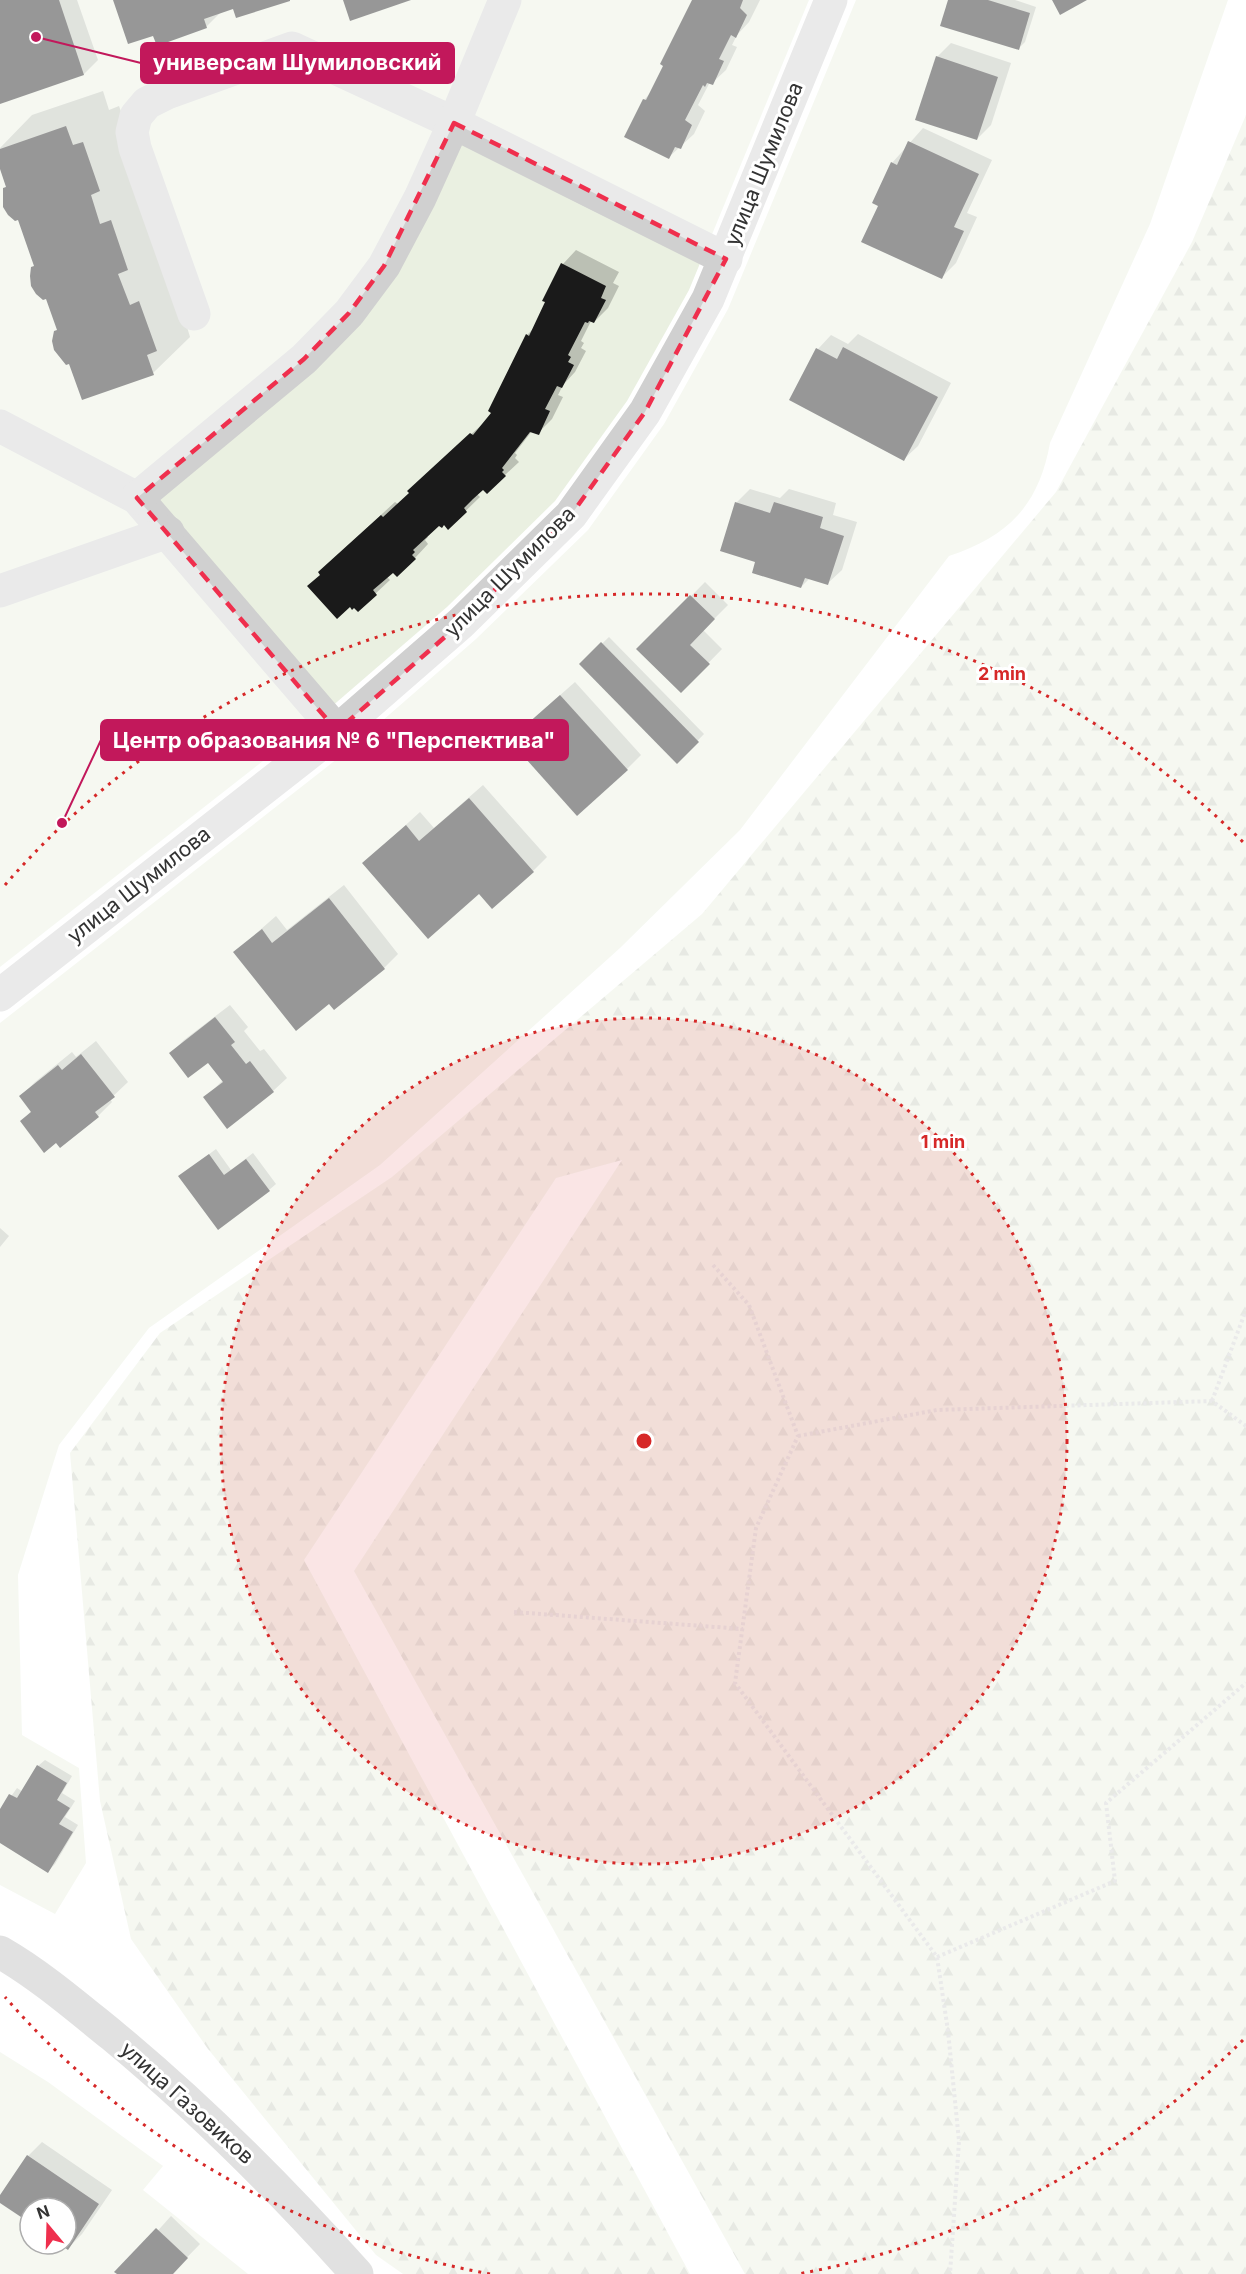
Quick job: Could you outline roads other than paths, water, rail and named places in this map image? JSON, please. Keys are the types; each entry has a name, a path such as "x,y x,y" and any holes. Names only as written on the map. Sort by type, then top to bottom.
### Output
{"street":[{"path":"137,498 304,359 349,313 384,266 420,198 505,0"},
{"name":"улица Шумилова","path":"0,995 337,731 461,623 571,515 645,412 708,299 831,0"},
{"path":"194,314 135,148 132,132 136,116 147,103 167,93 291,48 454,123 726,259"},
{"path":"0,426 137,498 337,731"},
{"path":"0,591 168,532"},
{"name":"улица Газовиков","path":"0,1952 16,1961 90,2017 162,2077 230,2139 295,2205 357,2274"}],"place":[{"name":"универсам Шумиловский","path":"36,37"},
{"name":"Центр образования № 6 \"Перспектива\"","path":"62,823"}]}
